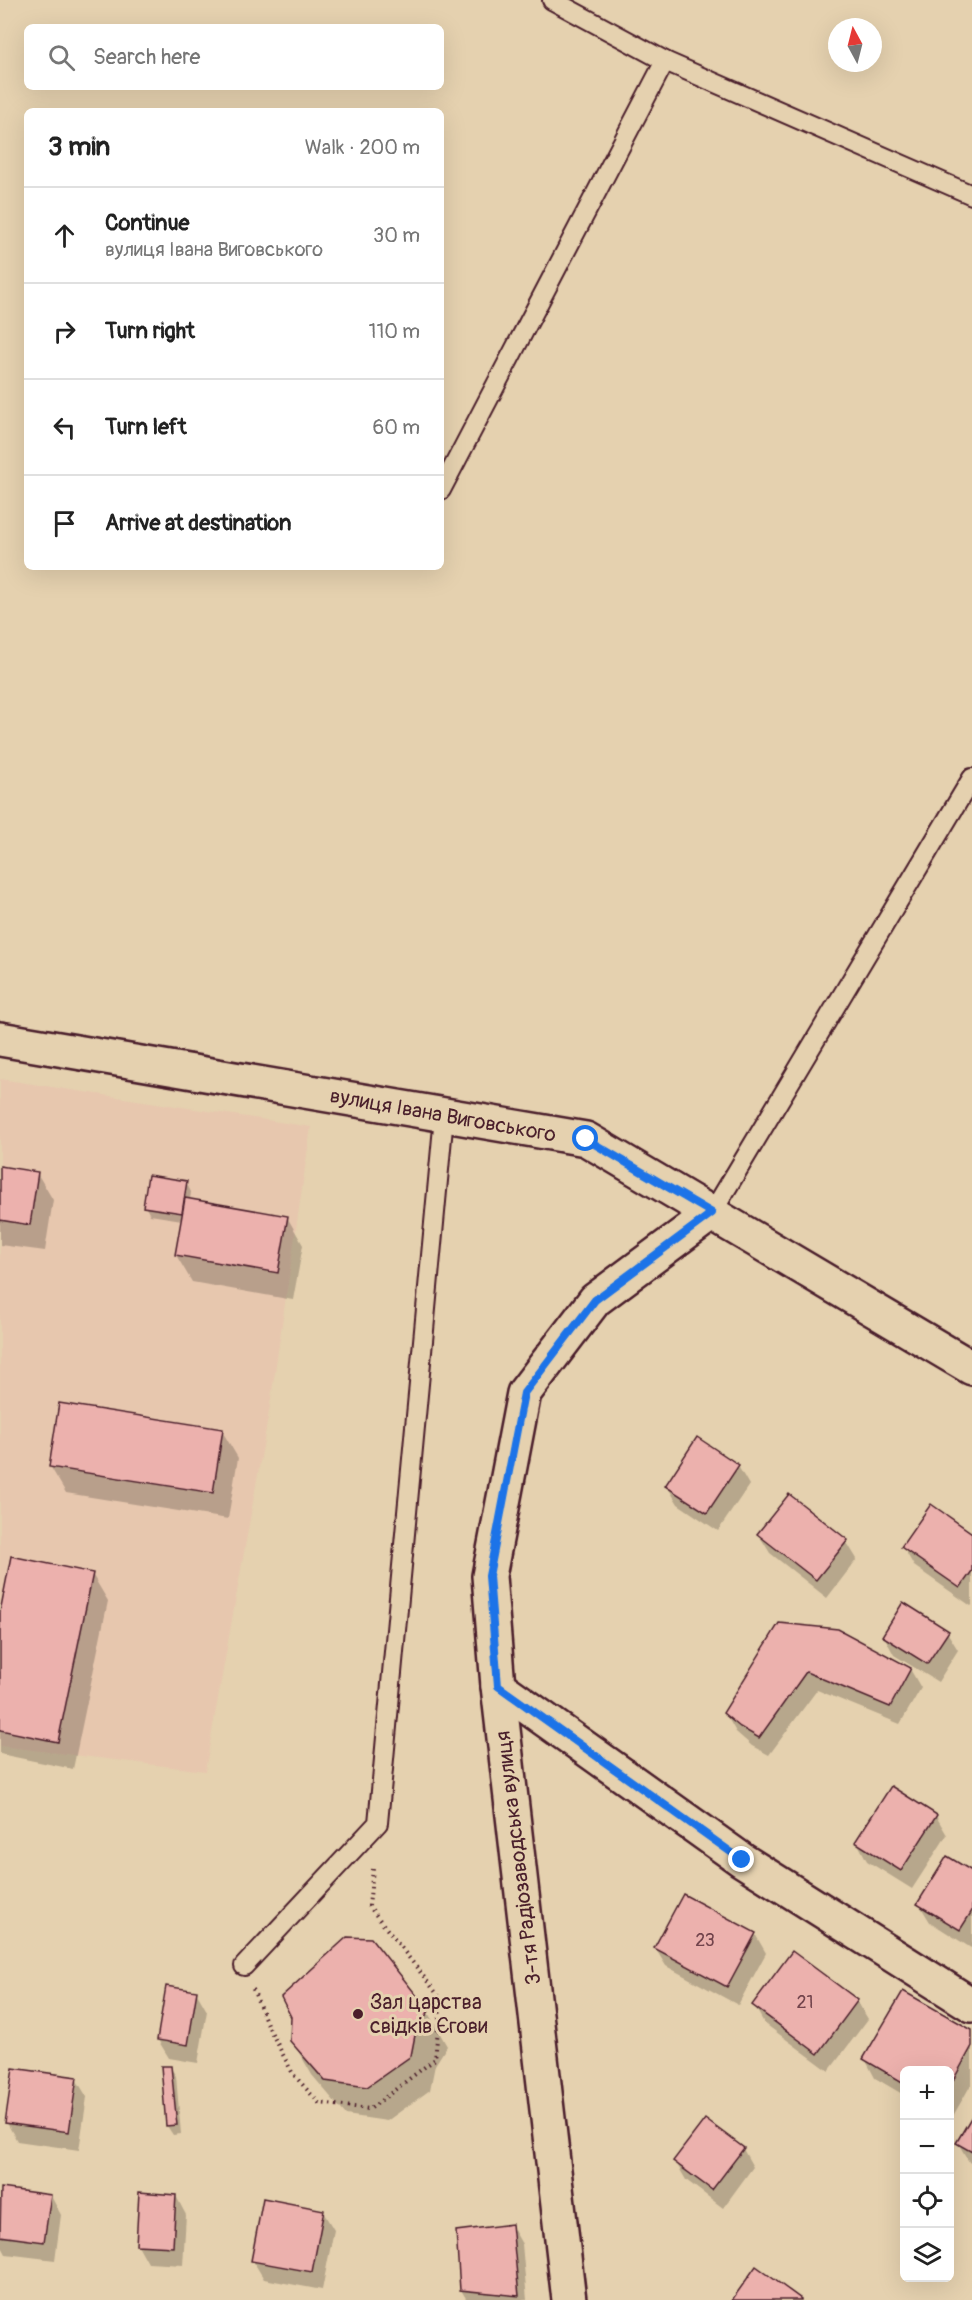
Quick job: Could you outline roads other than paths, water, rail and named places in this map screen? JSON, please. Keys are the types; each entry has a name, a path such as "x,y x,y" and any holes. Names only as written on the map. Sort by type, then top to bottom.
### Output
{"street":[{"name":"вулиця Івана Виговського","path":"0,1039 586,1139 972,1368"},
{"name":"3-тя Радіозаводська вулиця","path":"569,2300 498,1686 489,1576 524,1393 595,1300 712,1213"},
{"path":"498,1686 742,1860 972,2005"}],"lane":[{"path":"552,0 664,61 972,195"},
{"path":"444,484 664,61"},
{"path":"712,1213 972,778"},
{"path":"244,1966 378,1823 444,1116"}],"place":[{"name":"Зал царства свідків Єгови","path":"358,2014"}]}
